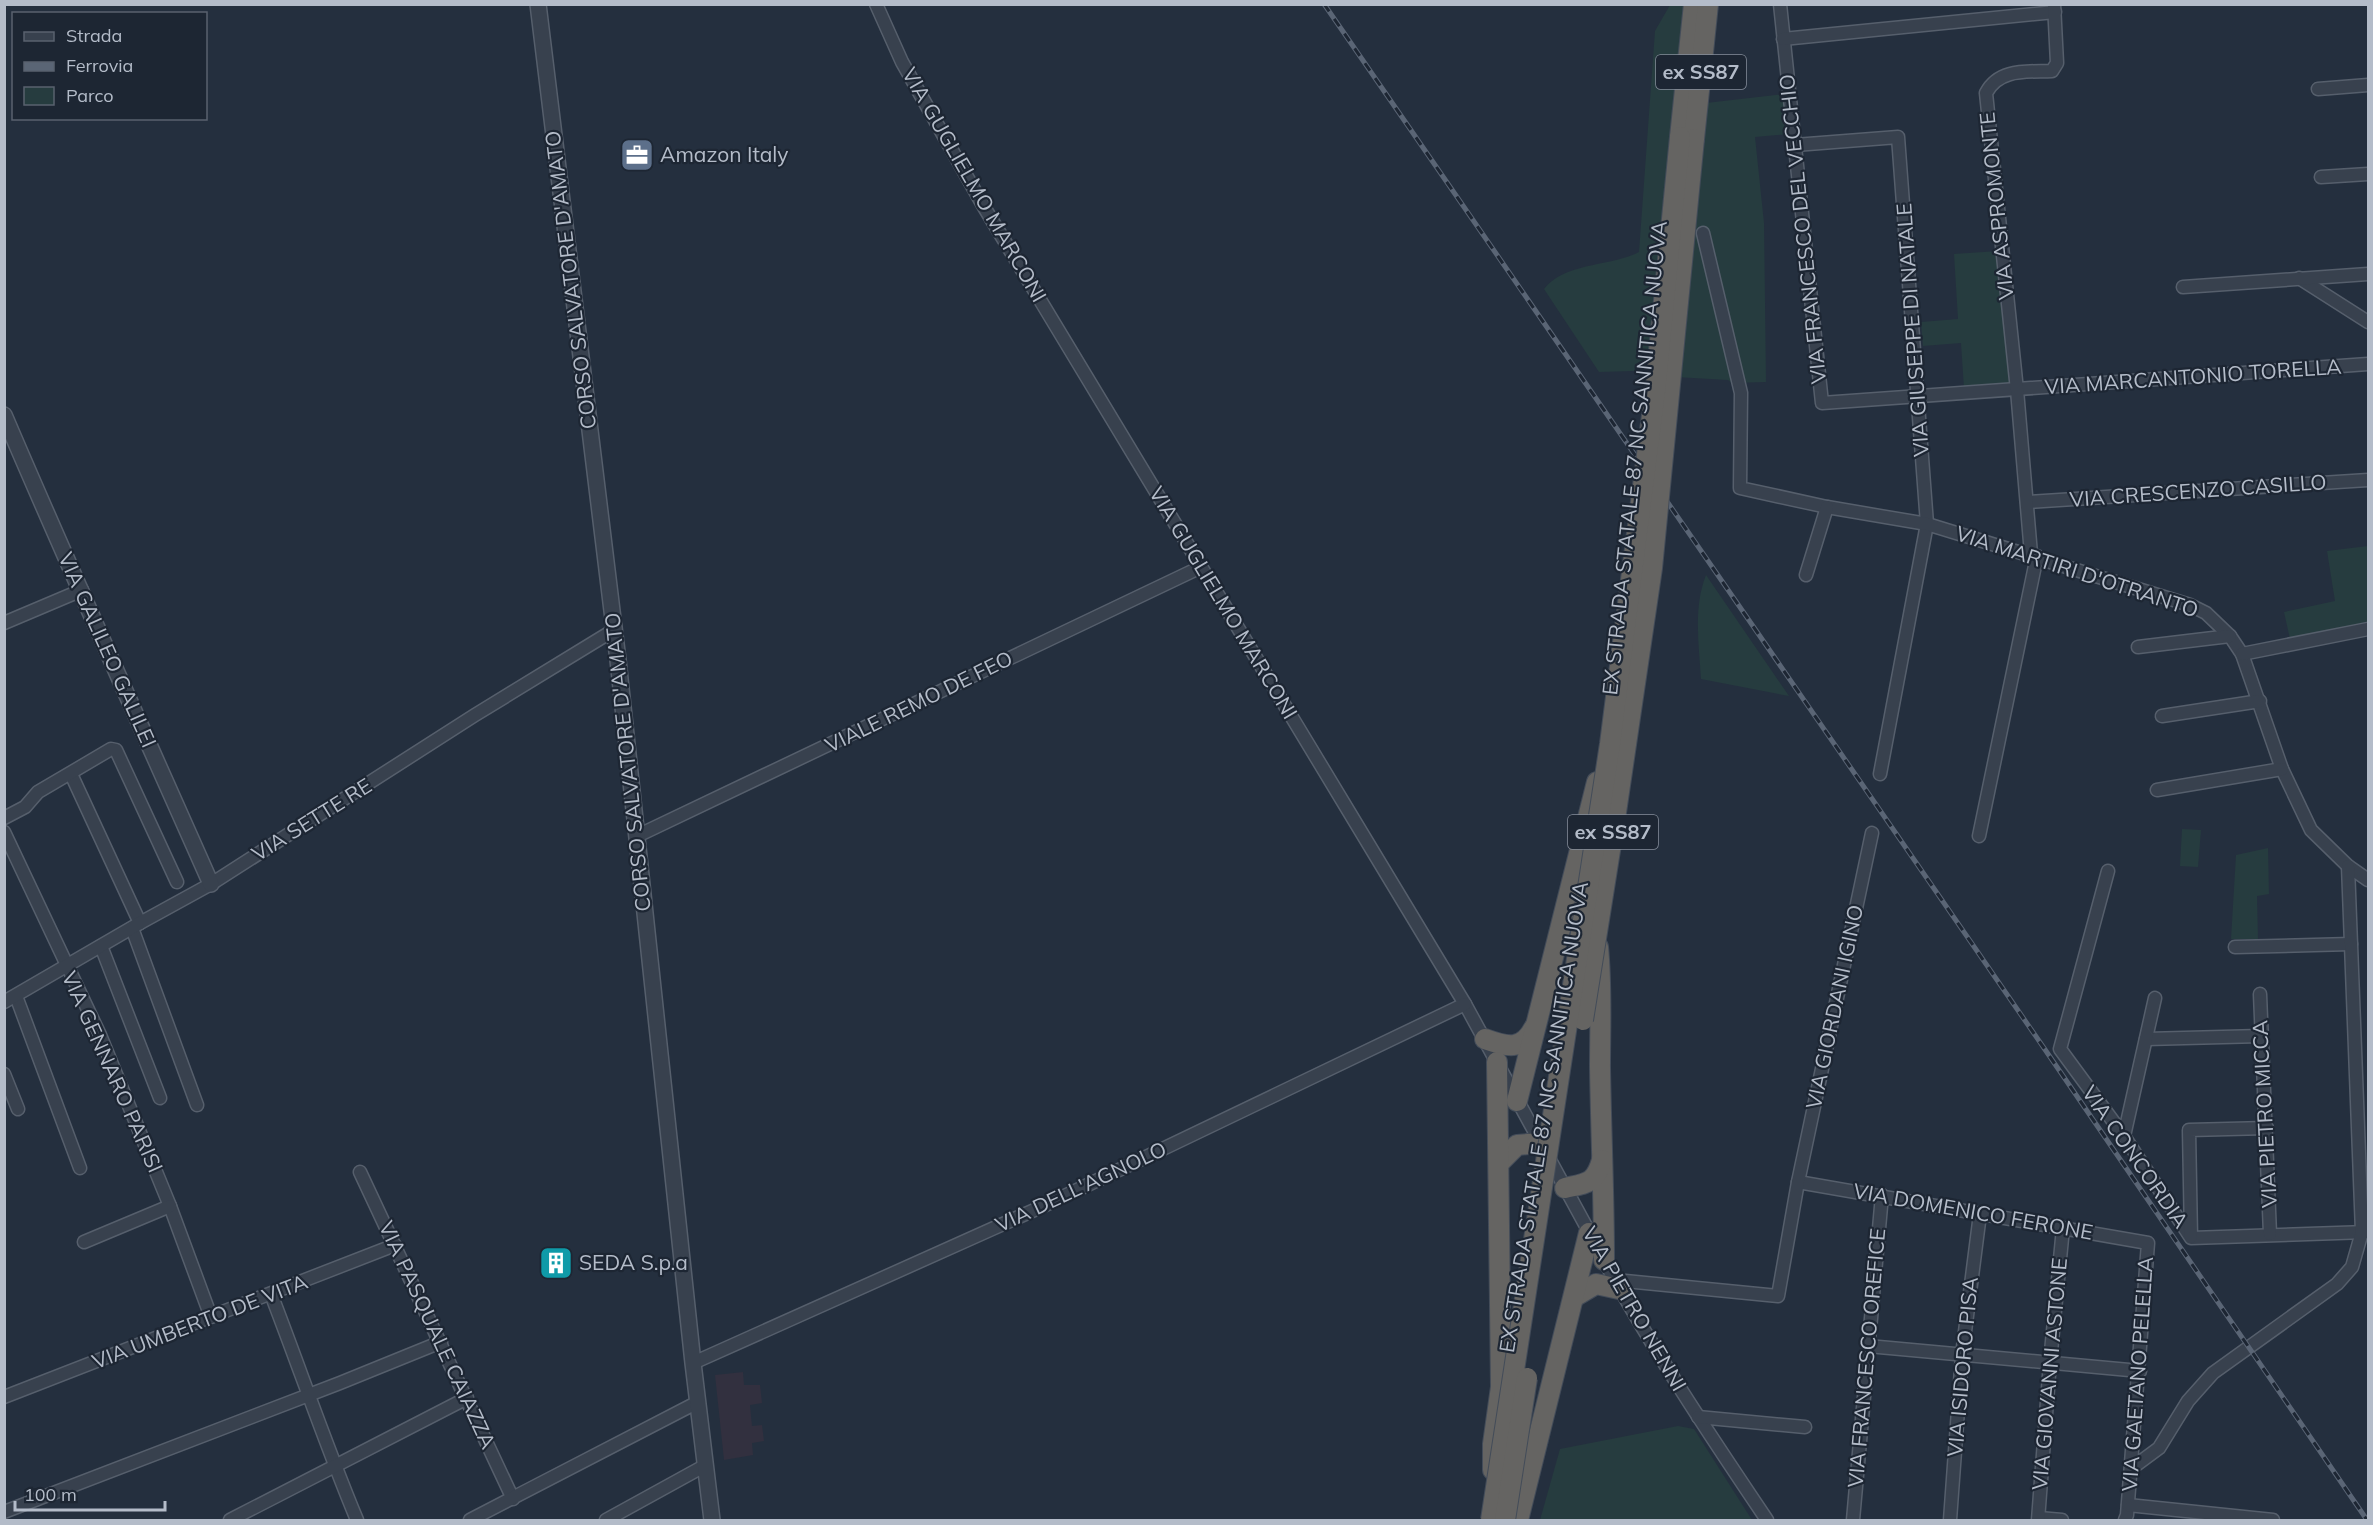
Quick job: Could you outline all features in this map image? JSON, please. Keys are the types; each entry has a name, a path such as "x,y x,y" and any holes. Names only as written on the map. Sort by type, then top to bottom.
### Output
{"highway":[{"name":"EX STRADA STATALE 87 NC SANNITICA NUOVA","path":"1496,1518 1596,936 1652,568 1687,138 1694,4"},
{"name":"EX STRADA STATALE 87 NC SANNITICA NUOVA","path":"1496,1518 1611,736 1687,138 1708,4"},
{"path":"1517,1101 1593,796 1611,736"},
{"path":"1596,936 1601,980 1600,1066 1604,1260"},
{"path":"1485,1039 1502,1045 1521,1044 1529,1037 1537,1023"},
{"path":"1496,1518 1493,1444 1501,1387 1497,1062"},
{"path":"1499,1163 1517,1145 1540,1143"},
{"path":"1568,1194 1589,1183 1598,1173 1603,1154"},
{"path":"1518,1521 1589,1233"},
{"path":"1574,1297 1596,1284 1617,1285"}],"street":[{"name":"CORSO SALVATORE D'AMATO","path":"538,4 614,630 712,1521"},
{"name":"VIA GUGLIELMO MARCONI","path":"876,4 903,62 984,207 1465,1004 1568,1194"},
{"name":"VIA FRANCESCO DEL VECCHIO","path":"1780,4 1822,403 2017,390"},
{"path":"1784,39 2054,8"},
{"name":"VIA ASPROMONTE","path":"2017,390 1986,93 1992,81 2011,73 2052,71 2057,63 2054,8"},
{"path":"2318,89 2368,86"},
{"name":"VIA GIUSEPPE DI NATALE","path":"1795,145 1898,137 1927,524 1880,774"},
{"path":"2321,177 2368,174"},
{"name":"VIA MARTIRI D'OTRANTO","path":"1703,233 1741,393 1740,488 1827,507 1927,524 2034,555 2190,605 2206,613 2230,636 2242,654 2282,769 2312,830 2348,866 2368,880"},
{"path":"2183,287 2368,274"},
{"path":"2299,278 2368,322"},
{"name":"VIA MARCANTONIO TORELLA","path":"2017,390 2368,363"},
{"path":"1978,836 2034,555 2017,390"},
{"name":"VIA GALILEO GALILEI","path":"4,415 211,885"},
{"name":"VIA CRESCENZO CASILLO","path":"2027,502 2368,480"},
{"path":"1806,574 1827,507"},
{"name":"VIALE REMO DE FEO","path":"637,836 1201,567"},
{"path":"4,623 82,590"},
{"path":"2242,654 2368,629"},
{"name":"VIA SETTE RE","path":"10,999 136,925 211,885 614,630"},
{"path":"2138,647 2230,636"},
{"path":"2162,716 2260,701"},
{"path":"4,818 25,807 38,792 111,749 116,750 177,882"},
{"path":"2157,790 2282,769"},
{"path":"71,774 136,925 197,1105"},
{"name":"VIA GENNARO PARISI","path":"4,832 100,1035 170,1206 211,1317"},
{"name":"VIA GIORDANI IGINO","path":"1617,1285 1778,1296 1798,1182 1872,833"},
{"path":"2132,1468 2159,1448 2188,1401 2213,1373 2337,1284 2352,1267 2365,1232 2348,866"},
{"name":"VIA CONCORDIA","path":"2108,871 2060,1049 2124,1136 2191,1238 2365,1232"},
{"path":"2235,947 2351,944"},
{"path":"101,946 160,1098"},
{"name":"VIA PIETRO MICCA","path":"2260,994 2270,1234"},
{"path":"2124,1136 2155,998"},
{"path":"10,999 80,1168"},
{"name":"VIA DELL'AGNOLO","path":"693,1363 1050,1203 1465,1004"},
{"path":"2146,1039 2261,1036"},
{"path":"4,1074 18,1109"},
{"path":"2191,1238 2189,1130 2267,1128"},
{"name":"VIA PASQUALE CAIAZZA","path":"360,1172 513,1499"},
{"name":"VIA DOMENICO FERONE","path":"1798,1182 2148,1243"},
{"name":"VIA PIETRO NENNI","path":"1568,1194 1617,1285 1698,1418 1767,1521"},
{"name":"VIA FRANCESCO OREFICE","path":"1852,1521 1882,1195"},
{"path":"84,1242 170,1206"},
{"name":"VIA ISIDORO PISA","path":"1950,1521 1962,1355 1980,1214"},
{"name":"VIA GIOVANNI ASTONE","path":"2039,1520 2050,1362 2063,1228"},
{"name":"VIA GAETANO PELELLA","path":"2125,1521 2132,1468 2148,1243"},
{"name":"VIA UMBERTO DE VITA","path":"4,1397 395,1245"},
{"path":"271,1294 310,1395 334,1466 357,1521"},
{"path":"4,1512 310,1395 441,1342"},
{"path":"1868,1346 2140,1371"},
{"path":"230,1521 467,1398"},
{"path":"470,1521 698,1402"},
{"path":"1698,1418 1806,1427"},
{"path":"606,1521 706,1466"},
{"name":"VIA GAETANO PELELLA","path":"2128,1505 2273,1521"},
{"path":"2039,1520 2062,1521"}],"shaded area":[{"path":"743,1372 744,1385 760,1385 762,1403 750,1405 752,1426 762,1425 764,1441 752,1443 753,1455 724,1460 715,1375"}],"green space":[{"path":"1670,5 1686,5 1706,103 1784,94 1789,134 1755,137 1764,223 1766,382 1732,383 1728,380 1676,377 1633,371 1599,372 1544,289 1553,280 1576,269 1639,252 1655,31"},
{"path":"1999,251 2011,384 1964,388 1961,343 1923,346 1921,322 1958,319 1954,254"},
{"path":"2368,546 2368,623 2290,639 2284,612 2335,601 2327,551"},
{"path":"1706,575 1789,696 1701,679 1698,613"},
{"path":"2182,829 2201,830 2198,867 2180,866"},
{"path":"2268,848 2269,894 2257,896 2258,939 2231,939 2236,855"},
{"path":"1678,1426 1694,1429 1752,1520 1540,1520 1560,1449"}],"railway":[{"path":"1324,4 2367,1520"}],"place":[{"name":"Amazon Italy","path":"637,155"},
{"name":"SEDA S.p.a","path":"556,1263"}]}
